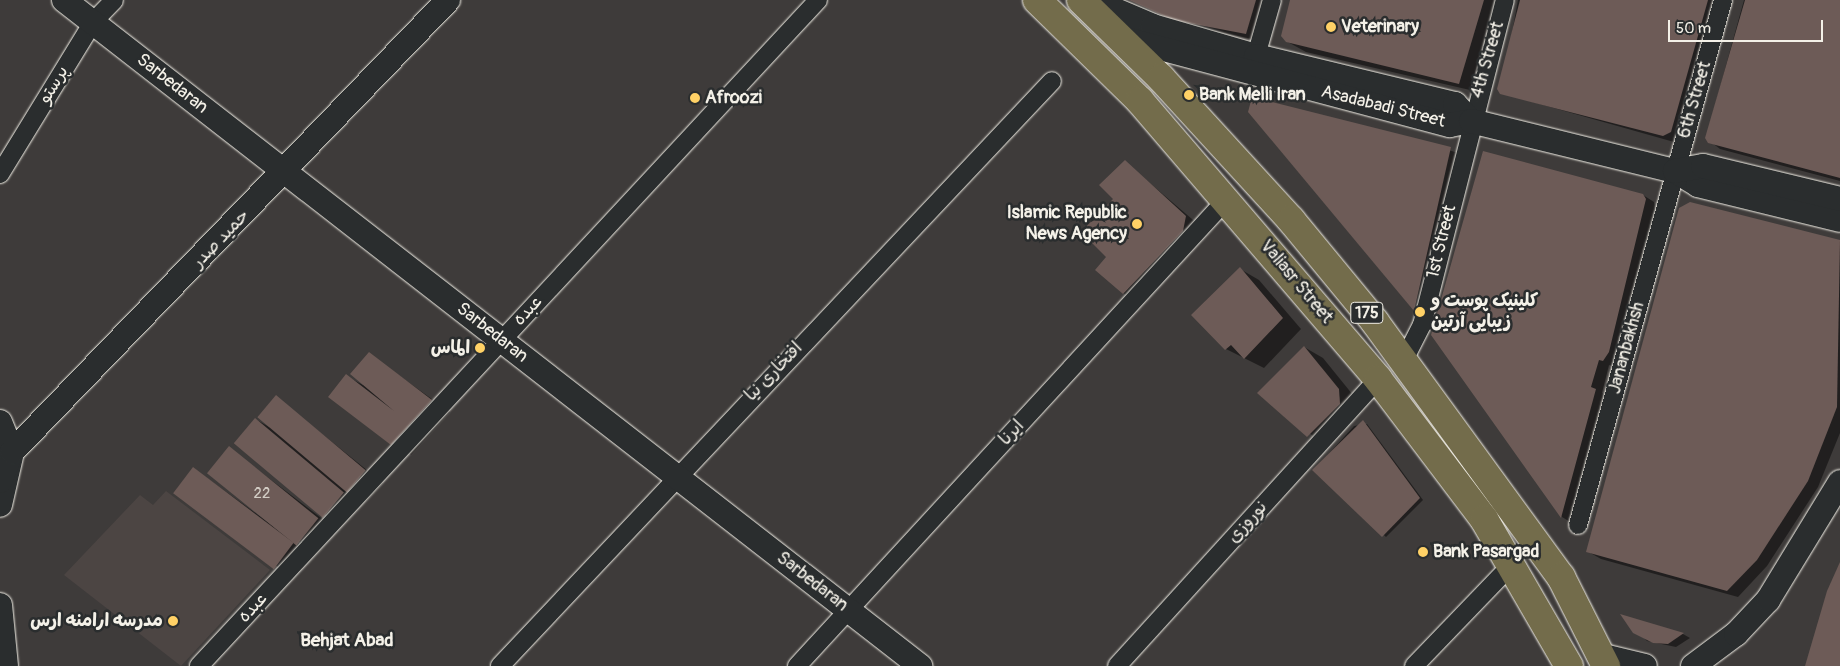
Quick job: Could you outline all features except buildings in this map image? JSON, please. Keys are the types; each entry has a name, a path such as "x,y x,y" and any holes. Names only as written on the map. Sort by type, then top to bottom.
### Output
{"main road":[{"name":"Sarbedaran","path":"64,0 920,666"},
{"name":"حمید صدر","path":"0,481 12,452 286,172 448,0"},
{"name":"Valiasr Street","path":"1037,0 1091,49 1227,199 1378,379 1468,497 1512,564 1569,666"},
{"name":"Valiasr Street","path":"1081,0 1122,38 1291,220 1404,360 1562,577 1602,660"},
{"path":"1092,0 1153,26 1256,56 1455,104 1471,120"},
{"path":"1091,49 1106,39 1122,38"},
{"name":"Asadabadi Street","path":"1122,38 1450,125 1471,120 1675,171 1698,185 1840,220"},
{"path":"1174,94 1164,69 1177,54"},
{"name":"Asadabadi Street","path":"1675,171 1703,166 1840,199"},
{"path":"0,422 12,452 0,505"},
{"path":"1694,666 1736,634 1768,600 1840,482"},
{"path":"0,605 6,666"},
{"path":"1602,660 1645,666"}],"street":[{"name":"پرستو","path":"0,174 93,22 114,0"},
{"name":"عبده","path":"199,666 818,0"},
{"path":"1256,56 1272,0"},
{"name":"4th Street","path":"1471,120 1505,0"},
{"name":"6th Street","path":"1675,171 1723,0"},
{"name":"افتخاری نیا","path":"500,666 675,476 1052,81"},
{"name":"1st Street","path":"1404,360 1422,325 1471,120"},
{"name":"Jananbakhsh","path":"1578,525 1675,171"},
{"name":"ايرنا","path":"797,666 1227,199"},
{"name":"نوروزی","path":"1117,666 1378,379"},
{"path":"1414,666 1512,564"}],"shaded area":[{"name":"مدرسه ارامنه ارس","path":"166,491 270,570 181,666 64,575 140,495 153,505"}],"place":[{"name":"Veterinary","path":"1331,27"},
{"name":"Bank Melli Iran","path":"1189,95"},
{"name":"Afroozi","path":"695,98"},
{"name":"Islamic Republic News Agency","path":"1137,224"},
{"name":"کلینیک پوست و زیبایی آرتین","path":"1420,312"},
{"name":"الماس","path":"480,348"},
{"name":"Bank Pasargad","path":"1423,552"},
{"name":"مدرسه ارامنه ارس","path":"173,621"}],"district":[{"name":"Behjat Abad","path":"347,641"}]}
